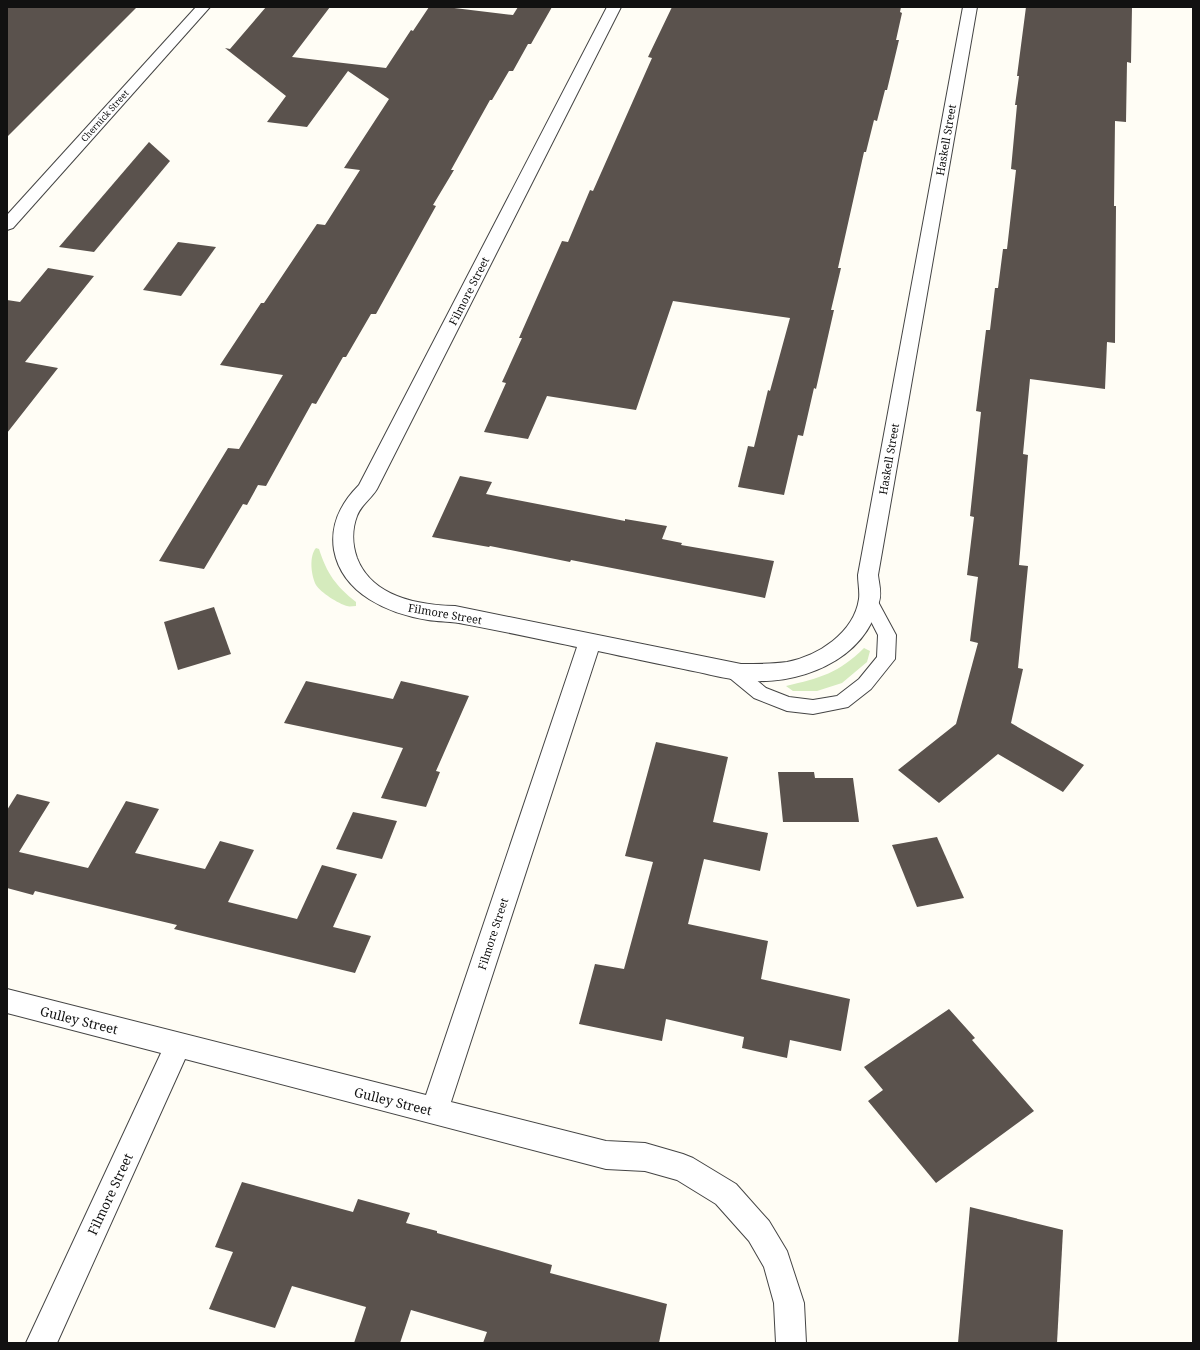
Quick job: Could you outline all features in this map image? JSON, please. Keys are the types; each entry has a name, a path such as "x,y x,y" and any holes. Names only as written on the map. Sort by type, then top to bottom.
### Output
{"street":[{"name":"Chernick Street","path":"7,225 203,7"},
{"name":"Filmore Street","path":"434,1111 590,641 454,614 439,614 411,609 386,600 366,586 354,574 344,555 342,535 347,516 358,498 367,489 614,7"},
{"name":"Haskell Street","path":"590,641 741,672 772,672 801,667 829,655 848,641 862,622 870,602 868,575 970,7"},
{"name":"Gulley Street","path":"7,1001 606,1155 645,1157 683,1168 726,1194 759,1231 776,1261 790,1303 791,1343"},
{"name":"Filmore Street","path":"41,1343 178,1045"}],"lane":[{"path":"732,670 760,693 787,704 813,707 842,702 865,684 886,659 887,635 870,602"}],"green space":[{"path":"316,548 319,549 325,566 333,579 356,602 356,606 348,606 339,603 318,588 313,576 312,566 312,556"},
{"path":"864,648 870,651 867,662 842,683 817,691 793,691 786,686 819,677 837,669"}],"building":[{"path":"7,7 137,7 7,137"},
{"path":"266,7 330,7 292,57 386,68 411,30 413,31 429,7 446,7 513,15 518,7 552,7 531,44 528,44 513,71 509,71 492,100 490,100 451,170 454,170 433,205 436,206 376,314 371,314 346,357 343,357 316,404 312,403 266,486 258,485 247,505 243,504 204,569 159,561 228,448 239,449 283,375 220,365 261,303 264,303 317,224 325,225 360,170 344,168 389,99 348,71 307,127 267,122 286,96 225,48 230,49"},
{"path":"672,7 901,7 900,12 902,13 896,40 899,40 887,90 885,90 877,121 874,120 866,152 864,152 838,268 841,268 831,310 834,310 816,389 814,388 803,436 798,435 784,495 738,487 748,446 754,447 768,390 770,391 790,318 673,301 636,410 547,396 528,439 484,432 506,383 502,382 522,338 519,338 562,241 568,242 590,190 593,191 652,58 648,57"},
{"path":"1026,7 1132,7 1131,63 1127,62 1126,122 1115,121 1115,343 1107,342 1105,389 1030,379 1023,454 1028,455 1019,565 1028,566 1018,668 1023,669 1011,723 1084,765 1063,792 998,754 939,803 898,770 956,724 978,643 970,641 978,577 967,575 974,517 970,516 981,412 976,411 986,330 990,330 995,288 998,288 1003,249 1007,249 1016,170 1011,169 1017,105 1015,105 1019,76 1017,76"},
{"path":"149,142 170,161 94,252 59,247"},
{"path":"178,242 216,247 181,296 143,290"},
{"path":"48,268 94,276 25,362 58,368 7,433 7,300 20,302"},
{"path":"460,476 492,482 486,494 625,521 625,519 667,526 662,539 682,543 681,545 774,561 765,598 571,560 570,562 490,546 432,537"},
{"path":"214,607 231,654 178,670 164,622"},
{"path":"306,681 393,699 401,681 469,696 436,771 440,772 426,807 381,798 403,748 284,723"},
{"path":"656,742 728,757 713,822 768,833 760,871 704,859 688,924 768,941 761,979 850,999 841,1051 790,1040 787,1058 742,1048 744,1037 666,1019 662,1041 579,1024 595,964 624,969 653,862 625,856"},
{"path":"778,772 814,772 815,778 853,778 859,822 783,822"},
{"path":"17,794 50,802 19,852 88,868 126,801 159,809 135,853 205,869 220,841 254,850 228,902 297,919 322,865 357,874 333,927 371,936 355,973 174,929 177,925 35,891 33,895 7,888 7,810"},
{"path":"353,812 397,821 382,859 336,849"},
{"path":"937,837 964,898 917,907 892,845"},
{"path":"949,1009 975,1038 972,1040 1034,1111 936,1183 868,1101 883,1090 864,1067"},
{"path":"242,1182 353,1212 358,1199 410,1213 406,1223 552,1265 550,1273 667,1304 659,1343 483,1343 487,1332 411,1310 400,1343 354,1343 366,1307 292,1286 275,1328 209,1309 233,1252 215,1247"},
{"path":"970,1207 1063,1230 1057,1343 958,1343"}]}
